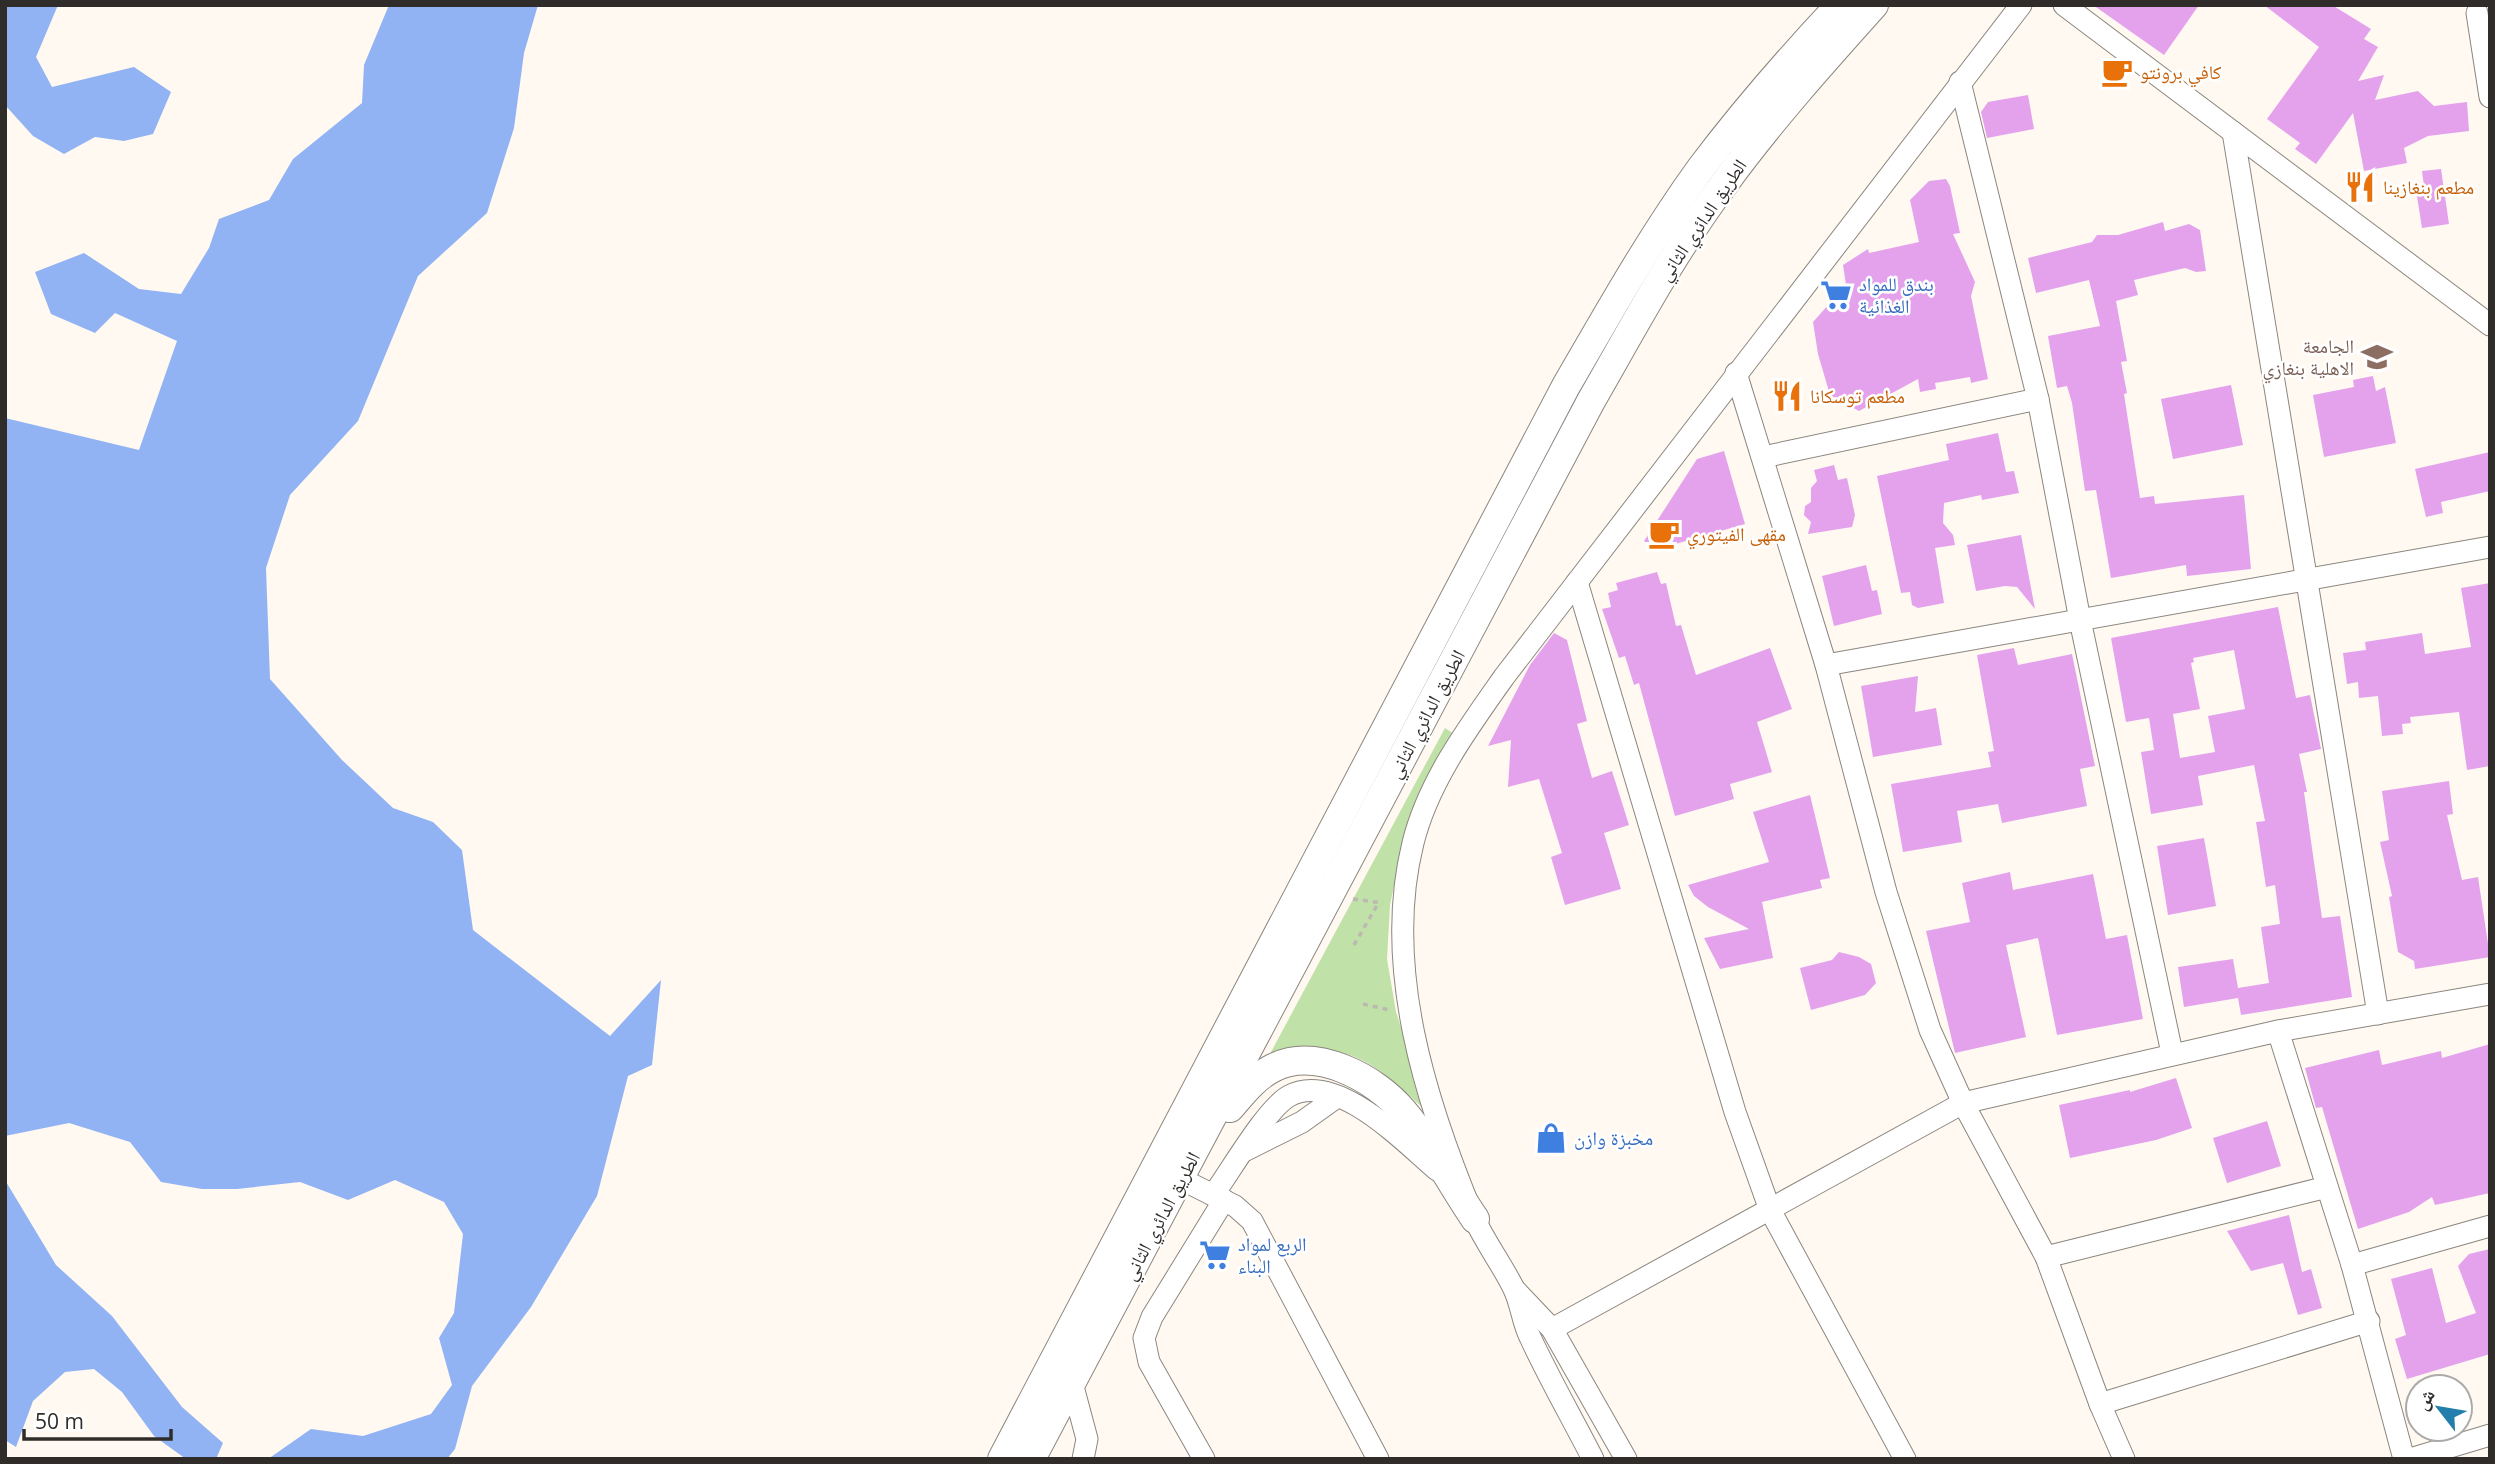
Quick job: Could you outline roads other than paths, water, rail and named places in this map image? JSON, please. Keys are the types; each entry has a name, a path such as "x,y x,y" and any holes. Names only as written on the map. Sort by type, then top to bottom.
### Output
{"main road":[{"name":"الطريق الدائري الثاني","path":"1002,1459 1566,386 1630,276 1708,159 1776,75 1840,5"},
{"name":"الطريق الدائري الثاني","path":"1031,1459 1591,401 1691,231 1756,141 1874,5"},
{"path":"1353,793 1377,807"},
{"path":"1197,1149 1243,1091 1263,1074 1285,1064 1314,1063 1356,1074 1380,1088 1404,1111 1475,1219"}],"street":[{"path":"1594,1459 1531,1339 1515,1290 1475,1219 1437,1115 1409,1010 1401,943 1402,906 1413,840 1434,787 1464,734 1736,373 2021,5"},
{"path":"2064,5 2490,325"},
{"path":"2476,11 2490,97"},
{"path":"1960,82 2038,399 2080,620 2172,1053"},
{"path":"2233,132 2378,1014"},
{"path":"1736,373 1826,665 1911,973 1930,1030 1963,1103 2046,1257 2100,1404 2124,1459"},
{"path":"1763,457 2038,399"},
{"path":"1826,665 2490,547"},
{"path":"1577,582 1735,1112 1770,1210 1905,1459"},
{"path":"1552,1329 1963,1103 2172,1053 2278,1031 2490,994"},
{"path":"2278,1031 2369,1321 2404,1459"},
{"path":"1204,1459 1149,1362 1144,1338 1152,1317 1244,1151 1287,1097 1301,1091 1337,1097 1357,1104 1445,1177"},
{"path":"1244,1151 1302,1122 1337,1097"},
{"path":"1181,1179 1219,1198 1252,1221 1378,1459"},
{"path":"2046,1257 2327,1188"},
{"path":"2352,1265 2490,1226"},
{"path":"1515,1290 1552,1329 1626,1459"},
{"path":"2100,1404 2369,1321"},
{"path":"1072,1383 1087,1439 1083,1459"},
{"path":"2410,1459 2490,1435"}],"water":[{"path":"5,5 58,5 36,57 52,87 134,67 171,92 153,134 124,141 95,137 64,154 33,136 5,105"},
{"path":"389,5 538,5 524,53 514,128 487,213 418,276 358,421 290,495 266,568 270,679 342,760 393,808 433,822 462,850 473,930 610,1036 661,980 652,1065 628,1076 597,1196 531,1307 472,1386 455,1449 447,1459 268,1459 311,1429 363,1436 431,1414 452,1385 439,1338 454,1313 463,1234 444,1202 395,1180 348,1200 300,1182 237,1189 202,1189 161,1182 130,1142 69,1123 5,1136 5,418 139,450 177,341 115,313 95,333 51,314 35,272 84,253 139,289 181,294 209,248 219,219 269,200 293,159 362,103 364,65"},
{"path":"5,1180 56,1265 112,1316 182,1407 223,1443 216,1459 186,1459 154,1436 122,1392 94,1369 65,1372 33,1401 16,1447 5,1440"}],"place":[{"name":"كافي برونتو","path":"2117,72"},
{"name":"مطعم بنغازينا","path":"2360,187"},
{"name":"بندق للمواد الغذائية","path":"1836,295"},
{"name":"الجامعة الاهلية بنغازي","path":"2377,357"},
{"name":"مطعم توسكانا","path":"1787,396"},
{"name":"مقهى الفيتوري","path":"1664,534"},
{"name":"مخبزة وازن","path":"1551,1138"},
{"name":"الربع لمواد البناء","path":"1215,1255"}]}
